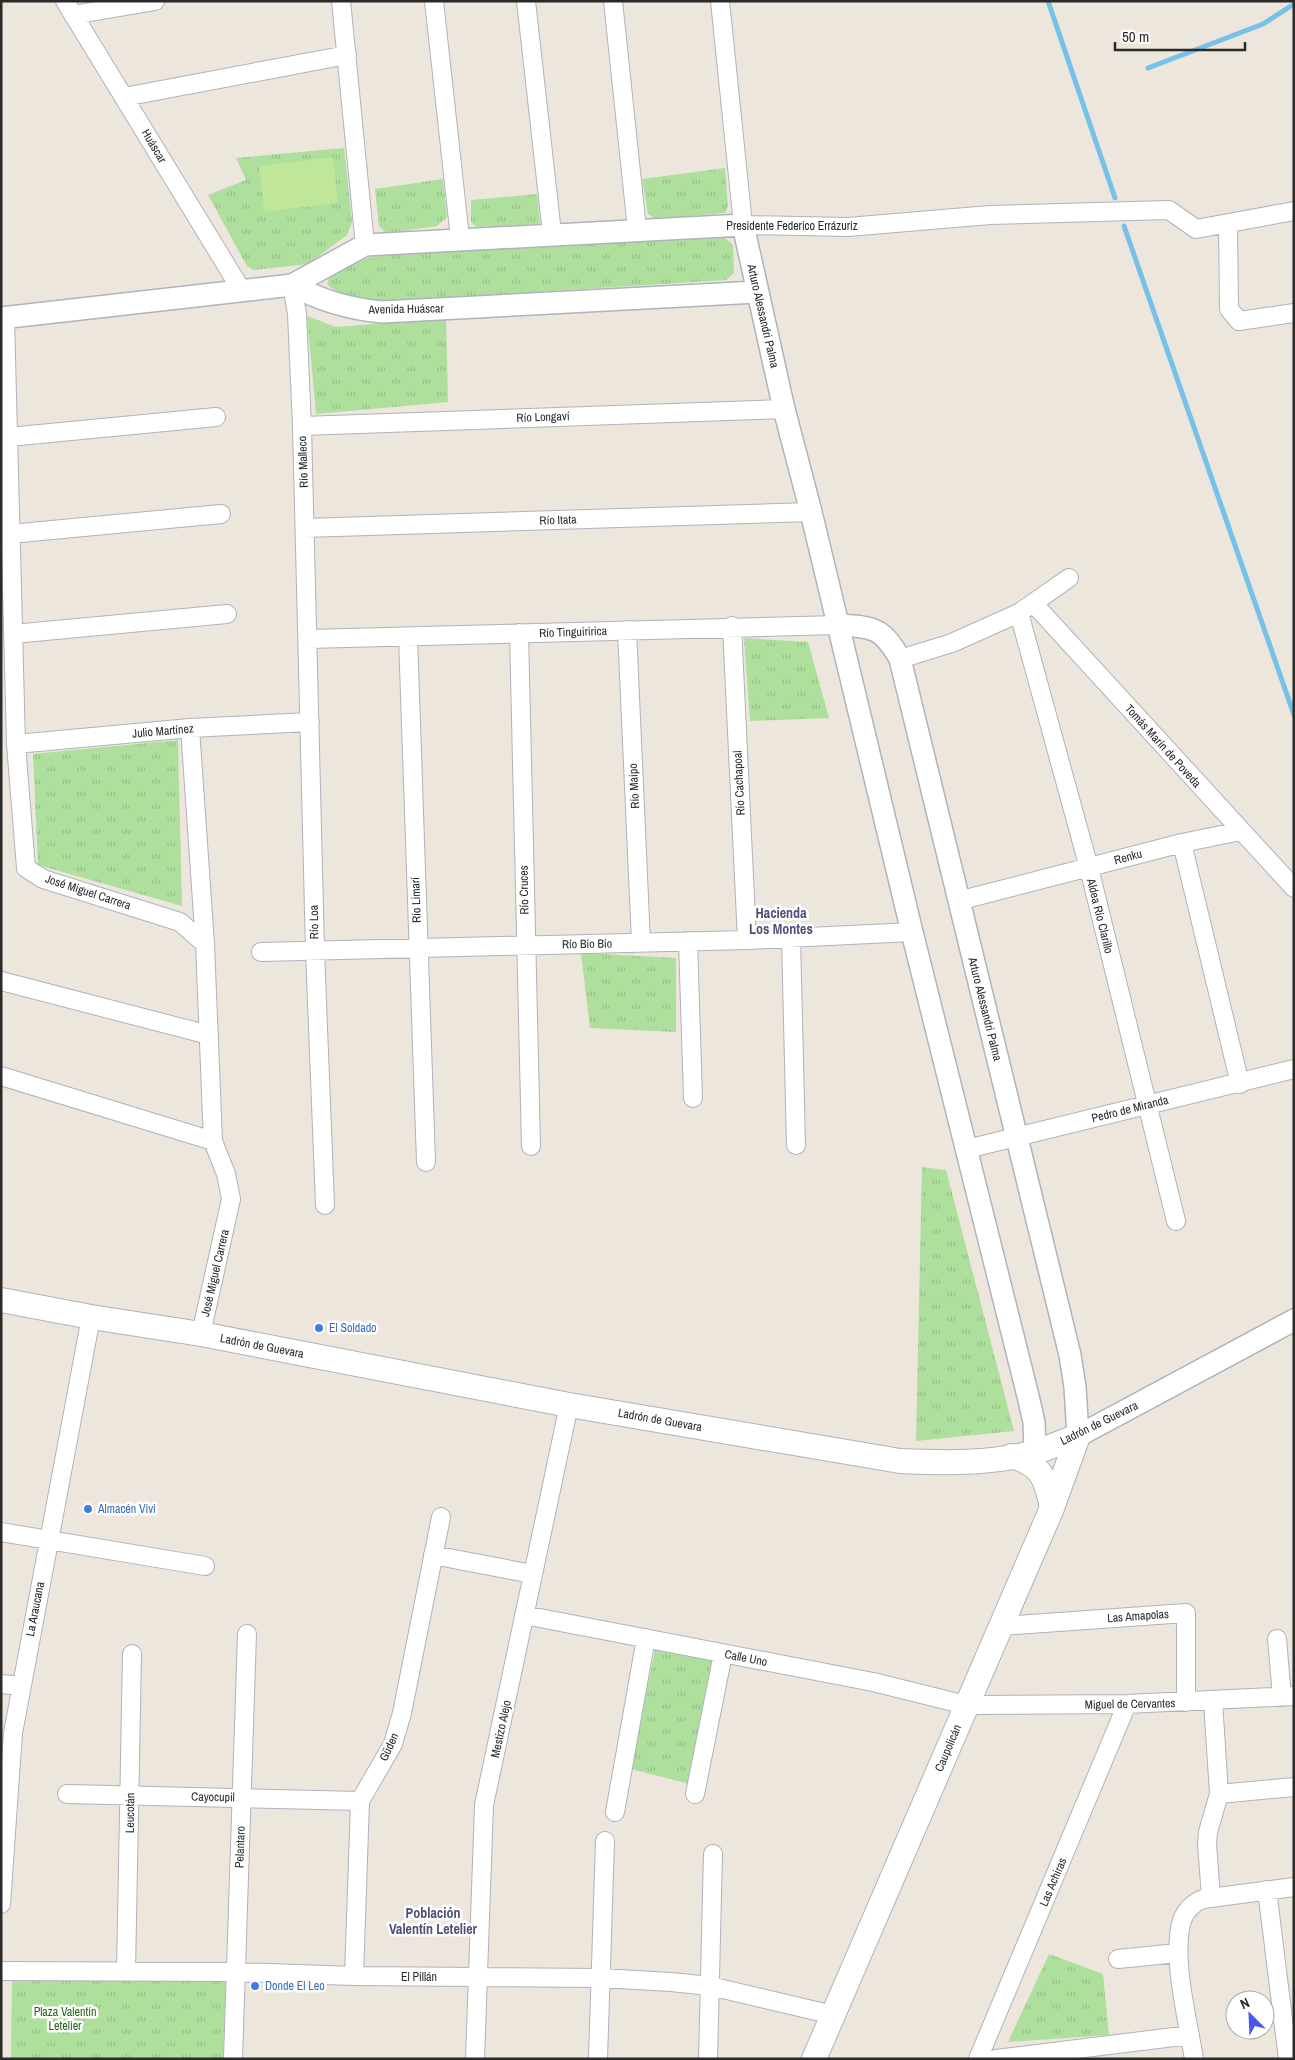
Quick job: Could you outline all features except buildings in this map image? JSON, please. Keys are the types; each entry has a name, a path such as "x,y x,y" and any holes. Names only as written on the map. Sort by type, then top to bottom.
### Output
{"main road":[{"name":"Ladrón de Guevara","path":"1,1300 91,1317 201,1334 570,1405 900,1461 954,1464 1011,1456 1035,1452 1078,1436"},
{"name":"Caupolicán","path":"814,2059 1052,1508 1078,1436"},
{"path":"1011,1456 1028,1461 1040,1471 1047,1483 1052,1508"}],"street":[{"path":"69,8 155,1"},
{"path":"342,1 365,244"},
{"path":"434,1 460,238"},
{"path":"526,1 552,233"},
{"path":"613,1 637,229"},
{"name":"Arturo Alessandri Palma","path":"720,1 743,225 757,292 912,932 1028,1396 1034,1422 1035,1452"},
{"name":"Huáscar","path":"69,8 242,291"},
{"path":"124,97 347,55"},
{"name":"Presidente Federico Errázuriz","path":"292,285 365,244 552,233 743,225 848,227 990,215 1160,210 1169,210 1196,229 1294,211"},
{"path":"1228,224 1229,309 1239,321 1294,312"},
{"path":"3,318 292,285"},
{"name":"Avenida Huáscar","path":"292,285 314,297 342,306 382,312 757,292"},
{"name":"Río Malleco","path":"292,285 297,314 308,638"},
{"name":"José Miguel Carrera","path":"3,318 16,744 26,868 42,878 180,922 205,944 213,1141 226,1174 231,1199 201,1334"},
{"name":"Río Longaví","path":"302,426 784,408"},
{"path":"8,437 216,417"},
{"name":"Río Itata","path":"305,528 811,512"},
{"path":"10,534 221,514"},
{"path":"900,659 952,643 1026,608 1069,578"},
{"name":"Tomás Marín de Poveda","path":"1026,608 1294,888"},
{"name":"Aldea Río Clarillo","path":"1026,608 1176,1221"},
{"path":"13,634 226,614"},
{"name":"Río Tinguiririca","path":"308,638 408,637 732,626 838,626"},
{"name":"Río Cachapoal","path":"732,626 747,940"},
{"name":"Arturo Alessandri Palma","path":"838,626 868,627 880,632 890,640 900,659 1070,1355 1075,1387 1078,1436"},
{"name":"Río Maipo","path":"627,630 641,942"},
{"name":"Río Cruces","path":"518,633 531,1146"},
{"name":"Río Limarí","path":"408,637 426,1162"},
{"name":"Río Loa","path":"308,638 315,951 325,1205"},
{"name":"Julio Martínez","path":"16,744 190,728 310,722"},
{"path":"190,728 205,944"},
{"name":"Renku","path":"958,901 1182,843 1241,832"},
{"path":"1182,843 1240,1084"},
{"name":"Río Bío Bío","path":"261,952 747,940 912,932"},
{"path":"791,938 796,1145"},
{"path":"688,941 693,1098"},
{"path":"1,981 209,1035"},
{"name":"Pedro de Miranda","path":"967,1149 1294,1070"},
{"path":"1,1076 213,1141"},
{"name":"La Araucana","path":"1,1904 8,1780 13,1733 91,1317"},
{"name":"Ladrón de Guevara","path":"1078,1436 1294,1320"},
{"name":"Mestizo Alejo","path":"475,2059 484,1805 501,1735 532,1574 570,1405"},
{"name":"Güden","path":"354,1976 360,1801 393,1744 400,1720 441,1517"},
{"path":"1,1532 205,1566"},
{"path":"433,1555 532,1574"},
{"name":"Las Amapolas","path":"1001,1626 1186,1613 1186,1702"},
{"name":"Calle Uno","path":"524,1615 873,1682 966,1705"},
{"name":"Pelantaro","path":"233,2059 248,1634"},
{"path":"615,1812 646,1638"},
{"path":"1277,1639 1288,1696"},
{"name":"Leucotán","path":"126,1972 131,1795 132,1654"},
{"path":"695,1794 723,1654"},
{"path":"1,1684 21,1686"},
{"name":"Miguel de Cervantes","path":"966,1705 1127,1704 1288,1696"},
{"path":"1211,1897 1207,1838 1219,1794 1213,1701"},
{"name":"Las Achiras","path":"978,2059 1127,1704"},
{"path":"1219,1794 1294,1787"},
{"name":"Cayocupil","path":"67,1794 360,1801"},
{"path":"598,2059 605,1841"},
{"path":"708,2059 713,1854"},
{"path":"1194,2059 1178,1953 1185,1914 1196,1902 1211,1897 1294,1887"},
{"path":"1267,1890 1288,2059"},
{"path":"1118,1959 1178,1953"},
{"name":"El Pillán","path":"1,1971 236,1972 354,1976 601,1978 710,1986 834,2015"},
{"path":"996,2059 1190,2035"}],"green space":[{"path":"344,148 352,222 347,235 308,264 254,270 247,266 208,195 246,180 236,158"},
{"path":"333,157 338,203 264,212 259,166"},
{"path":"725,168 728,206 725,213 656,219 648,214 642,179"},
{"path":"443,179 447,217 437,226 386,233 379,226 375,189"},
{"path":"537,194 540,224 476,227 471,222 471,200"},
{"path":"723,236 733,245 734,273 726,280 392,301 349,297 334,290 327,284 330,276 360,260 380,255"},
{"path":"307,316 336,327 446,318 448,402 316,414"},
{"path":"744,638 808,642 829,718 750,721"},
{"path":"178,740 182,906 38,865 33,754"},
{"path":"581,953 676,958 676,1032 590,1028"},
{"path":"922,1167 946,1170 1014,1431 916,1441"},
{"path":"656,1645 717,1658 690,1784 631,1769"},
{"path":"1049,1954 1103,1974 1109,2035 1008,2042"},
{"name":"Plaza Valentín Letelier","path":"12,1978 226,1981 223,2059 11,2059"}],"waterway":[{"path":"1048,1 1115,198"},
{"path":"1148,68 1263,24 1294,4"},
{"path":"1124,226 1294,715"}],"place":[{"name":"El Soldado","path":"319,1328"},
{"name":"Almacén Vivi","path":"88,1509"},
{"name":"Donde El Leo","path":"255,1986"}],"district":[{"name":"Hacienda Los Montes","path":"781,922"},
{"name":"Población Valentín Letelier","path":"433,1922"}]}
